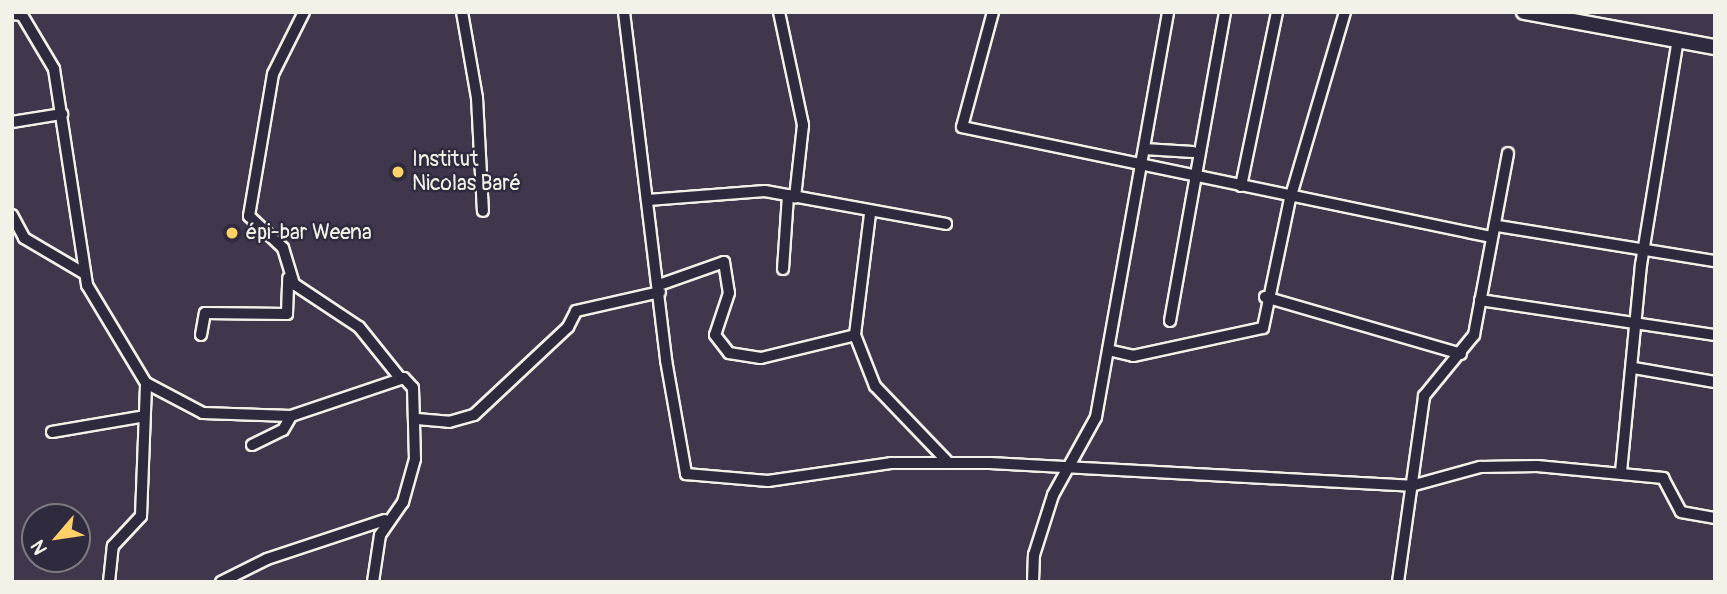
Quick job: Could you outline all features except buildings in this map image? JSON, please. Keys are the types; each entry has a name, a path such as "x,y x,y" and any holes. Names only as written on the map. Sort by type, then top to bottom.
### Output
{"main road":[{"path":"1524,12 1715,47"}],"street":[{"path":"201,335 200,314 287,314 288,278 283,248 252,222 249,209 273,74 304,12"},
{"path":"461,12 477,98 484,211"},
{"path":"624,12 686,474 768,481 881,464 948,462 1066,465 1411,486 1480,467 1621,472 1663,478 1681,513 1715,518"},
{"path":"779,12 803,125 791,196 783,269"},
{"path":"993,12 962,127 1141,164 1290,199 1491,237"},
{"path":"1033,582 1034,555 1066,465 1096,417 1168,12"},
{"path":"1170,321 1225,12"},
{"path":"1241,186 1277,12"},
{"path":"1108,350 1133,356 1254,333 1263,328 1265,297 1290,199 1345,12"},
{"path":"12,14 22,15 50,56 62,114 85,274 93,302 146,383 203,412 291,416 400,378"},
{"path":"1621,472 1648,247 1678,40"},
{"path":"12,122 62,114"},
{"path":"1144,149 1193,152"},
{"path":"1398,582 1424,396 1474,335 1491,237 1498,226 1508,153"},
{"path":"648,200 725,190 791,196 870,214 946,224"},
{"path":"870,214 855,335 875,386 948,462"},
{"path":"12,215 24,238 85,274"},
{"path":"1498,226 1648,247 1715,261"},
{"path":"417,419 449,422 474,415 568,327 576,311 660,289 724,262 729,293 715,335 729,353 761,358 855,335"},
{"path":"221,582 267,559 385,520 403,502 415,459 417,419 411,383 400,378 359,327 288,278"},
{"path":"1265,297 1461,354"},
{"path":"1480,300 1715,335"},
{"path":"1634,368 1715,382"},
{"path":"109,582 113,546 141,516 141,417 146,383"},
{"path":"252,444 283,430 291,416"},
{"path":"52,432 141,417"},
{"path":"373,582 385,520"}],"place":[{"name":"Institut Nicolas Baré","path":"398,172"},
{"name":"épi-bar Weena","path":"232,233"}]}
